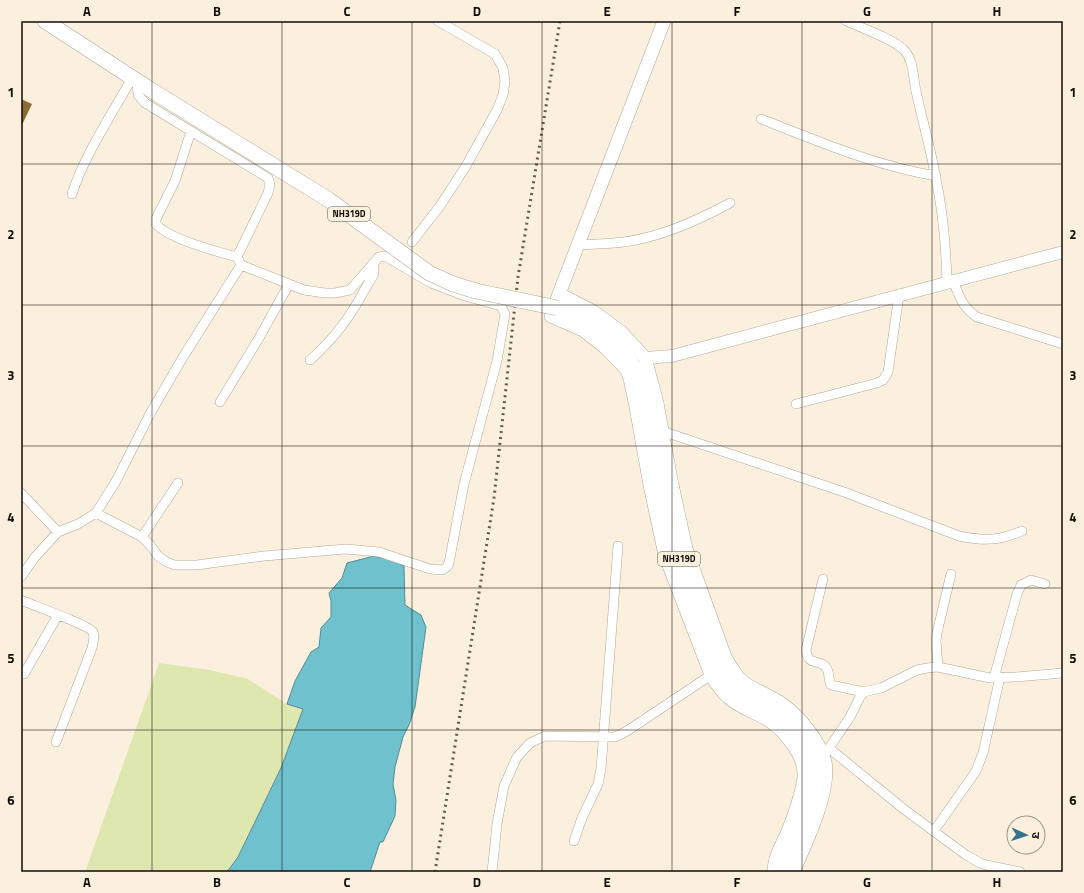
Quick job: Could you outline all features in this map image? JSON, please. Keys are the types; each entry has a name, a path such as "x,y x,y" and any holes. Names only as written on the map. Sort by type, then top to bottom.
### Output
{"highway":[{"name":"NH319D","path":"45,21 151,90 328,200 429,273 453,284 476,291 557,308 590,322 614,341 634,368 641,384 646,402 667,512 677,551 717,661 724,674 732,684 786,722 801,737 813,760 815,776 809,805 784,872"}],"main road":[{"path":"664,21 551,316 583,330 606,348 627,370 665,555 711,675 728,698 770,722 785,735 795,749 804,766 804,776 800,797 789,829 774,864 774,872"},
{"path":"559,294 594,312 621,332 645,358 657,403 671,480 686,549 725,657 733,671 742,681 782,704 800,720 826,753 825,778 820,802 809,837 793,872"}],"street":[{"path":"412,242 440,206 466,166 504,95 505,81 503,68 495,54 438,21"},
{"path":"846,21 892,42 904,51 911,62 916,91 936,176 944,225 946,256 950,282 961,301 968,311 977,317 1063,344"},
{"path":"21,577 35,557 58,532 78,524 96,513 116,481 151,412 239,261 268,193 269,181 266,176 141,100 138,95 134,79"},
{"path":"72,194 75,183 92,150 134,79"},
{"path":"761,119 861,157 896,168 936,176"},
{"path":"96,513 142,537 158,556 174,565 197,565 264,556 346,549 379,552 438,571 447,567 464,484 497,361 505,312 501,306 465,296 431,283 385,256 379,257 350,290 325,293 304,290 239,261 190,243 160,228 156,224 156,219 175,181 191,131"},
{"path":"578,245 623,242 641,239 701,218 730,203"},
{"path":"645,358 672,356 1063,252"},
{"path":"310,360 323,349 338,332 357,304 374,272 373,263"},
{"path":"220,402 259,338 289,284"},
{"path":"796,404 883,380 888,372 891,359 899,295"},
{"path":"649,372 672,356"},
{"path":"662,431 844,492 959,536 976,539 992,539 1007,537 1022,530"},
{"path":"142,537 178,483"},
{"path":"21,493 58,532"},
{"path":"574,841 582,818 598,784 618,546"},
{"path":"938,667 936,641 937,633 951,574"},
{"path":"823,579 806,650 809,660 825,665 831,685 864,692 880,688 917,670 938,667 967,674 997,678 1063,673"},
{"path":"934,831 976,771 983,753 997,678 1017,594 1021,585 1031,580 1045,584"},
{"path":"21,600 90,629 93,633 94,639 92,648 56,742"},
{"path":"24,674 58,615"},
{"path":"492,872 497,824 504,786 517,757 530,743 545,736 616,737 711,675"},
{"path":"864,692 850,717 826,753 966,855 982,864 1020,872"}],"green space":[{"path":"159,663 210,670 248,679 287,704 303,709 281,768 238,857 227,872 85,872"}],"water":[{"path":"374,556 393,560 404,566 405,605 421,615 426,627 415,707 403,737 395,767 393,784 396,800 395,816 383,842 380,842 370,872 227,872 238,857 281,768 303,709 287,704 295,681 311,652 319,647 321,628 331,617 331,601 329,593 342,578 347,563"}],"building":[{"path":"21,99 32,104 21,127"}],"railway":[{"path":"435,872 494,498 518,277 560,21"}]}
